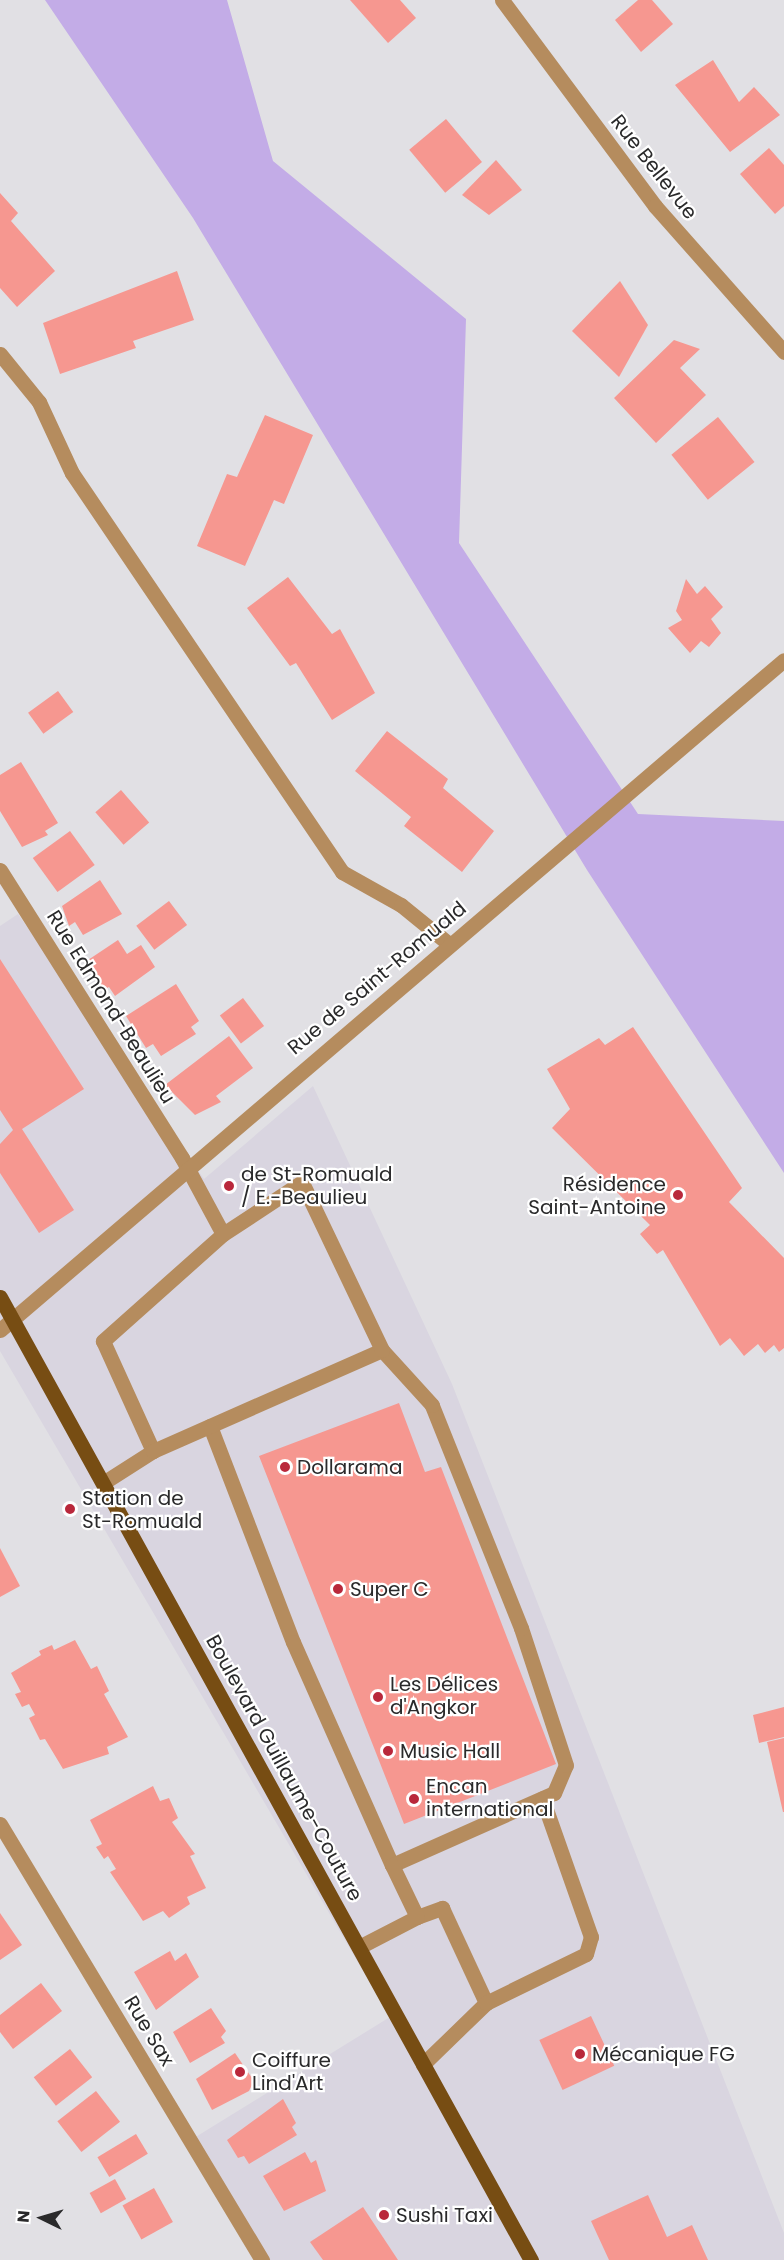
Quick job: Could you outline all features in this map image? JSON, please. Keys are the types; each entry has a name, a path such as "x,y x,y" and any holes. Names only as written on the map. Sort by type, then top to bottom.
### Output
{"main road":[{"name":"Boulevard Guillaume-Couture","path":"0,1297 531,2260"}],"street":[{"name":"Rue Bellevue","path":"502,0 655,206 784,352"},
{"path":"0,354 39,402 72,473 342,872 401,905 449,944"},
{"name":"Rue de Saint-Romuald","path":"0,1330 187,1167 784,660"},
{"name":"Rue Edmond-Beaulieu","path":"0,870 187,1167 224,1234"},
{"path":"153,1451 103,1341 224,1234 302,1182 382,1350 432,1405 521,1628 566,1765 554,1793 392,1865"},
{"path":"103,1483 153,1451 382,1350"},
{"path":"210,1426 293,1642 417,1917"},
{"path":"423,2064 486,2003 585,1954 591,1937 542,1798"},
{"name":"Rue Sax","path":"0,1824 261,2260"},
{"path":"359,1947 417,1917 442,1908 486,2003"}],"shaded area":[{"path":"45,0 227,0 273,161 466,319 459,543 638,814 784,821 784,1173 587,870 193,218"},
{"path":"18,914 204,1179 313,1086 452,1384 784,2233 784,2260 270,2260 194,2138 390,2017 0,1351 0,926"}],"building":[{"path":"350,0 400,0 416,18 388,43"},
{"path":"638,0 652,0 673,24 641,52 615,20"},
{"path":"713,60 739,102 754,87 780,115 730,152 675,85"},
{"path":"446,119 482,162 445,193 409,150"},
{"path":"769,148 784,165 784,206 775,214 740,174"},
{"path":"496,160 522,190 489,215 462,195"},
{"path":"0,193 18,213 11,221 55,271 17,307 0,288"},
{"path":"177,271 194,320 133,341 136,348 60,374 43,323"},
{"path":"620,281 648,325 619,377 572,331"},
{"path":"674,340 700,349 680,368 706,395 656,443 614,398"},
{"path":"265,415 313,435 284,504 274,500 245,566 197,546 227,474 237,477"},
{"path":"718,417 755,462 708,500 671,455"},
{"path":"288,577 332,634 340,629 375,693 332,720 296,663 290,666 247,608"},
{"path":"686,579 697,594 705,586 723,607 711,619 721,633 709,647 701,641 690,653 668,628 682,620 676,611"},
{"path":"58,691 73,712 43,734 28,713"},
{"path":"387,731 448,779 443,788 494,831 462,872 404,826 411,817 355,771"},
{"path":"21,762 58,823 45,831 48,835 22,847 0,811 0,775"},
{"path":"121,790 149,822 124,845 95,812"},
{"path":"70,831 95,865 57,892 33,858"},
{"path":"100,880 122,914 83,935 75,922 69,926 62,906"},
{"path":"169,901 187,925 154,950 136,926"},
{"path":"118,940 127,954 141,945 155,967 115,996 109,987 103,990 88,960"},
{"path":"0,959 84,1089 22,1129 74,1210 39,1233 0,1173 0,1144 13,1130 0,1110"},
{"path":"176,984 199,1021 191,1027 196,1034 161,1056 153,1044 146,1048 126,1016"},
{"path":"243,998 264,1026 241,1043 220,1015"},
{"name":"Résidence Saint-Antoine","path":"633,1027 742,1188 729,1202 784,1258 784,1348 779,1352 774,1345 765,1353 758,1344 744,1356 730,1338 720,1346 663,1250 657,1254 640,1234 650,1225 552,1128 570,1109 547,1069 599,1038 605,1045"},
{"path":"229,1036 253,1068 216,1096 221,1102 195,1115 165,1085"},
{"path":"399,1403 425,1472 441,1467 556,1764 404,1824 259,1456"},
{"path":"0,1548 20,1586 0,1597"},
{"path":"75,1640 91,1669 97,1666 109,1691 104,1694 128,1737 107,1747 109,1754 63,1769 45,1739 40,1740 29,1718 35,1715 29,1704 22,1707 15,1694 21,1692 11,1673 41,1655 39,1651 52,1645 54,1650"},
{"path":"784,1707 784,1737 759,1743 753,1715"},
{"path":"784,1738 784,1812 783,1812 767,1742"},
{"path":"153,1786 160,1801 169,1798 178,1818 172,1822 195,1854 190,1856 206,1888 187,1897 190,1904 169,1918 163,1911 143,1921 110,1872 116,1869 108,1856 104,1859 96,1847 102,1844 90,1820"},
{"path":"0,1913 22,1945 0,1960"},
{"path":"170,1951 175,1961 186,1953 199,1977 156,2010 134,1972"},
{"path":"41,1983 62,2011 13,2049 0,2032 0,2015"},
{"path":"211,2008 226,2031 221,2037 225,2043 190,2063 173,2032"},
{"path":"591,2016 614,2066 563,2090 539,2040"},
{"path":"70,2049 92,2077 56,2106 34,2077"},
{"path":"235,2053 254,2081 249,2091 212,2110 196,2079"},
{"path":"96,2091 120,2122 81,2152 57,2121"},
{"path":"283,2099 296,2123 292,2127 297,2135 249,2164 244,2156 238,2158 227,2140"},
{"path":"136,2134 148,2154 109,2177 97,2157"},
{"path":"305,2152 311,2163 316,2160 326,2191 284,2211 263,2176"},
{"path":"115,2179 126,2199 101,2213 90,2193"},
{"path":"154,2188 173,2222 141,2240 123,2205"},
{"path":"648,2195 667,2237 692,2225 708,2260 609,2260 591,2221"},
{"path":"363,2207 398,2260 323,2260 310,2242"}],"place":[{"name":"de St-Romuald / E.-Beaulieu","path":"229,1186"},
{"name":"Résidence Saint-Antoine","path":"678,1195"},
{"name":"Dollarama","path":"285,1467"},
{"name":"Station de St-Romuald","path":"70,1509"},
{"name":"Super C","path":"338,1589"},
{"name":"Les Délices d'Angkor","path":"378,1697"},
{"name":"Music Hall","path":"388,1751"},
{"name":"Encan international","path":"414,1799"},
{"name":"Mécanique FG","path":"580,2054"},
{"name":"Coiffure Lind'Art","path":"240,2072"},
{"name":"Sushi Taxi","path":"384,2215"}]}
